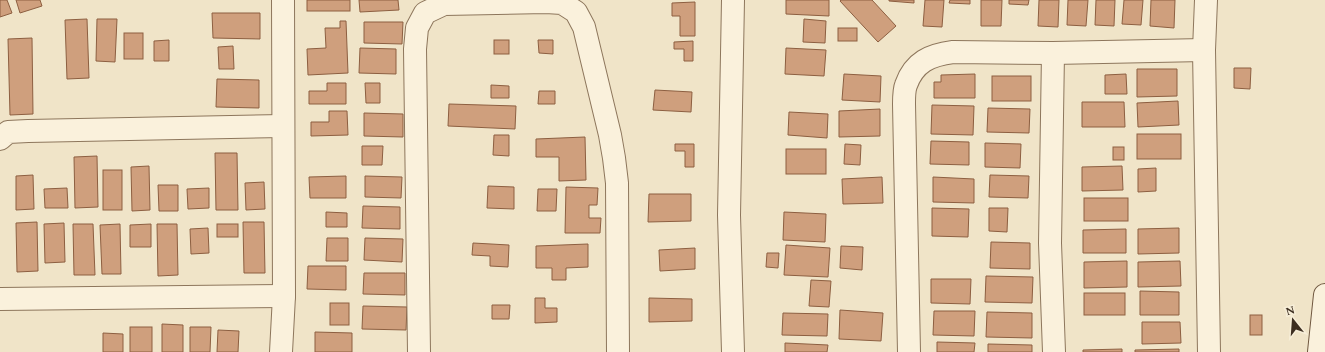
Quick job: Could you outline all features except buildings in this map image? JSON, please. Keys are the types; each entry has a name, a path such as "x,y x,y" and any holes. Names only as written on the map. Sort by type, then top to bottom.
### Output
{"street":[{"path":"281,352 284,296 283,0"},
{"path":"733,0 729,215 733,352"},
{"path":"1206,0 1204,50 1208,352"},
{"path":"419,352 415,49 417,28 425,13 444,4 546,2 562,3 576,12 584,27 610,135 616,183 618,352"},
{"path":"910,352 904,104 905,86 913,70 926,59 939,54 953,52 1053,53 1204,50"},
{"path":"1053,53 1050,243 1054,352"},
{"path":"0,139 8,132 28,131 283,126"},
{"path":"1319,352 1325,294"},
{"path":"0,299 284,296"}]}
